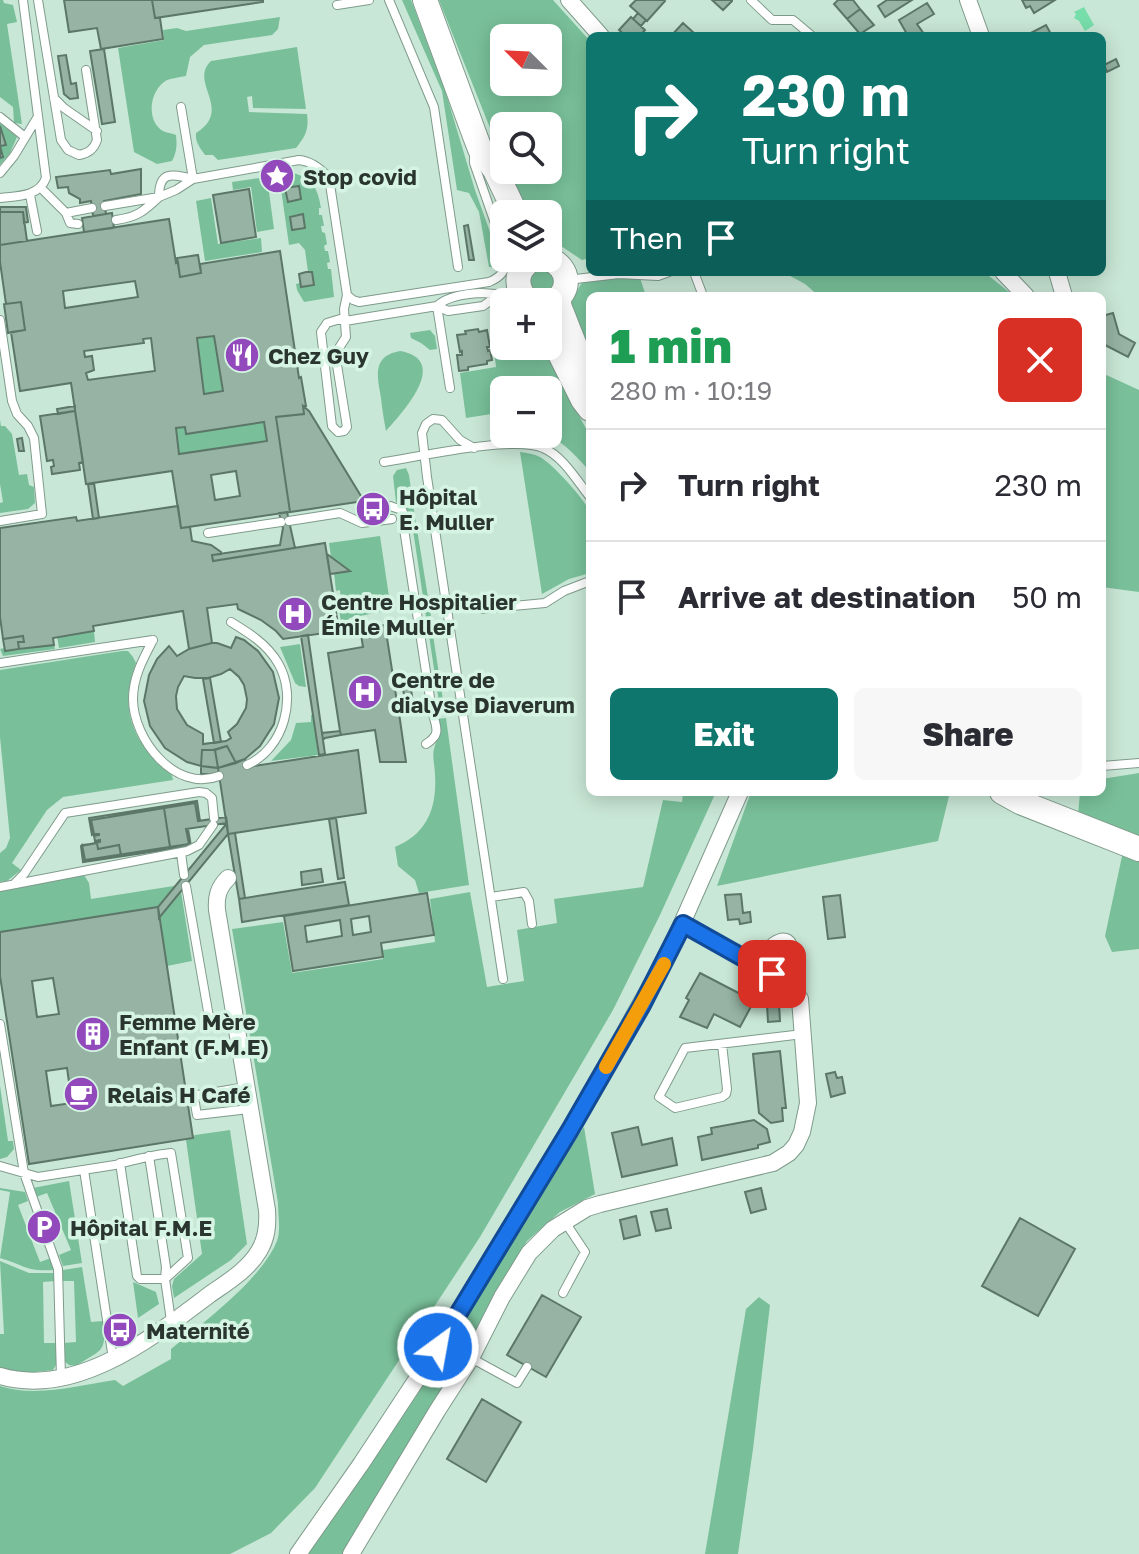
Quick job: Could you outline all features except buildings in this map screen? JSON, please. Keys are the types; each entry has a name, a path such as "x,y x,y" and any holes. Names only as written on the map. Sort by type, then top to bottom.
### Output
{"main road":[{"path":"425,0 478,142 485,175 496,200"},
{"path":"478,142 509,200"},
{"path":"562,314 586,374"},
{"path":"562,358 586,404"},
{"path":"1011,796 1139,849"}],"street":[{"path":"569,0 597,32"},
{"path":"968,0 980,32"},
{"path":"1007,276 1022,292"},
{"path":"298,1554 378,1438 491,1261 642,1005 683,924 738,796"},
{"path":"0,1376 19,1380 61,1377 113,1360 172,1323 254,1259 265,1239 267,1210 217,910 218,892 228,878"},
{"path":"351,1554 471,1358 529,1253 553,1229 587,1208 600,1204 773,1163 796,1145 808,1103 800,999 794,987 683,924"}],"lane":[{"path":"0,198 30,195 41,188 46,178 23,0"},
{"path":"38,0 61,140 68,150 79,155 95,146 97,132 86,70"},
{"path":"337,5 368,0"},
{"path":"389,0 434,107 458,267"},
{"path":"751,0 772,20 793,20 807,32"},
{"path":"54,98 97,132"},
{"path":"181,107 193,179"},
{"path":"0,117 25,137"},
{"path":"0,173 38,117"},
{"path":"478,142 474,163 490,209"},
{"path":"105,206 159,197 193,179 299,160 323,172 329,178 347,295 344,309 345,321 346,337 337,351 336,359 347,427 338,432 332,426 321,332 327,323 340,319 345,321 437,306 448,311 483,306 518,275 506,267 497,279 489,282 359,302 347,295"},
{"path":"116,220 144,212 159,197 161,180 165,176 193,179"},
{"path":"41,188 66,213 70,223 78,224"},
{"path":"30,195 37,231"},
{"path":"66,213 92,208"},
{"path":"562,293 613,276"},
{"path":"437,306 450,388"},
{"path":"0,320 12,401 34,438 42,514 0,521"},
{"path":"474,448 460,440 442,420 433,419 426,424 422,433 503,979"},
{"path":"384,462 498,444 539,446 552,453 586,492"},
{"path":"390,506 402,510 405,517 404,529 437,731 434,739 426,744"},
{"path":"208,533 340,513 362,523 392,519"},
{"path":"482,609 545,603 586,583"},
{"path":"231,622 267,647 279,665 287,700 286,718 279,734 259,760 247,765"},
{"path":"0,663 153,640 136,679 134,710 138,729 155,754 184,776 198,779 219,776"},
{"path":"1106,766 1139,763"},
{"path":"198,779 199,792"},
{"path":"0,887 181,853 199,845 213,822 212,798 199,792 65,813 14,884"},
{"path":"181,853 184,875"},
{"path":"186,886 209,1017 235,1017"},
{"path":"491,897 524,892 529,901 532,924"},
{"path":"755,964 775,940 789,939 794,946 794,987"},
{"path":"0,1024 24,1173 58,1269 61,1377"},
{"path":"722,1044 726,1094 675,1108 659,1097 685,1048 803,1034"},
{"path":"246,1087 194,1098 197,1115 200,1116 249,1109"},
{"path":"0,1166 38,1177 172,1154 188,1258 165,1279 140,1279 137,1276 120,1163"},
{"path":"149,1156 172,1323"},
{"path":"84,1170 113,1360"},
{"path":"563,1293 585,1252 565,1222"},
{"path":"471,1358 517,1383 527,1367"}],"shaded area":[{"path":"0,0 13,5 17,22 7,24 22,124 14,123 13,107 0,97"},
{"path":"402,0 411,0 445,90 490,232 490,267 479,212 469,193 457,190 442,91"},
{"path":"439,0 553,0 586,37 586,259 582,260 562,247 562,200 520,200 513,184 562,184 562,112 490,112 490,128"},
{"path":"1084,7 1094,25 1085,31 1074,18 1074,12"},
{"path":"280,17 278,29 272,35 204,45 190,57 186,76 161,84 154,97 152,112 157,126 176,135 172,161 157,164 134,152 118,48 164,40 163,30 177,28 186,31"},
{"path":"297,47 306,109 253,108 252,96 247,97 249,112 307,114 306,132 296,148 218,160 213,155 205,155 197,142 196,133 207,124 211,115 204,78 205,69 211,61"},
{"path":"0,123 17,137 0,165"},
{"path":"293,173 310,181 318,195 334,297 304,302 297,290 299,274 308,272 305,250 299,243 289,245 279,175"},
{"path":"267,177 274,229 257,232 251,187 233,190 232,182"},
{"path":"211,198 218,244 261,238 262,252 205,261 196,201"},
{"path":"535,272 549,272 553,277 552,288 531,287 531,277"},
{"path":"586,275 639,276 645,292 586,292 586,356 566,310"},
{"path":"790,276 989,276 1009,292 814,292"},
{"path":"430,330 435,336 437,349 430,350 411,338 410,333"},
{"path":"214,336 223,391 204,394 197,338"},
{"path":"400,351 415,356 422,365 422,375 411,400 386,431 378,368 385,357"},
{"path":"495,360 550,360 557,376 490,376 490,414 466,418 460,373 496,367"},
{"path":"1106,375 1139,390 1139,592 1106,588"},
{"path":"562,384 586,429 586,468 562,444"},
{"path":"0,420 1,426 12,434 19,475 27,474 29,485 34,487 35,503 28,509 0,513 0,503 3,502"},
{"path":"264,422 267,441 179,454 176,428 185,427 186,434"},
{"path":"520,452 546,461 586,505 586,574 569,579 542,594"},
{"path":"406,468 416,524 407,526 406,512 396,502 393,476 397,470"},
{"path":"417,529 431,616 426,617 413,530"},
{"path":"380,536 391,610 349,618 349,628 342,630 338,601 341,600 340,590 336,591 334,573 349,570 331,557 329,543"},
{"path":"427,622 431,622 445,713 436,715 435,711 440,709"},
{"path":"94,631 95,642 59,648 57,637"},
{"path":"300,644 306,687 295,683 280,647"},
{"path":"54,645 55,649 3,656 0,649 5,648 6,651"},
{"path":"128,651 136,663 129,696 132,725 147,750 171,772 173,780 63,797 47,810 12,863 21,870 7,881 0,882 0,853 10,838 0,737 0,670"},
{"path":"311,715 318,755 271,761 291,740 296,723 311,722"},
{"path":"446,718 469,885 419,893 415,880 398,866 395,847 415,835 432,809 435,787 433,752 440,731 437,719"},
{"path":"1139,773 1139,949 1112,952 1105,936 1125,842 1078,815 1080,796 1106,796 1106,778"},
{"path":"683,796 714,796 613,1010 480,1237 315,1488 271,1533 230,1554 0,1554 0,1386 43,1391 115,1380 123,1386 171,1359 171,1349 245,1285 277,1241 278,1203 232,929 283,922 292,973 383,959 383,950 435,942 430,899 470,892 487,987 524,981 517,930 557,923 554,899 643,887 663,800 682,802"},
{"path":"750,796 949,796 938,841 717,886"},
{"path":"84,875 89,883 91,899 180,885 192,961 167,966 157,907 0,932 0,891"},
{"path":"0,1086 8,1141 13,1141 14,1149 7,1157 0,1159"},
{"path":"584,1127 595,1194 560,1212 527,1241 460,1361 343,1554 307,1554"},
{"path":"230,1130 247,1244 231,1260 174,1298 174,1279 202,1254 186,1140 195,1135"},
{"path":"69,1181 82,1263 63,1266 59,1255 71,1250 47,1193 36,1197 33,1188"},
{"path":"0,1188 25,1192 28,1201 18,1205 40,1262 51,1258 54,1270 31,1269 0,1258 10,1192"},
{"path":"0,1261 29,1273 55,1273 55,1281 43,1282 44,1343 56,1343 56,1365 53,1370 27,1373 0,1368 0,1334 4,1334"},
{"path":"82,1267 91,1322 103,1321 104,1340 97,1353 76,1366 64,1361 64,1343 76,1342 74,1281 62,1281 63,1270"},
{"path":"133,1282 156,1292 159,1304 138,1318"},
{"path":"759,1297 770,1305 738,1554 705,1554 746,1309"}],"slow traffic":[{"path":"606,1067 664,964"}],"place":[{"name":"Stop covid","path":"277,176"},
{"name":"Chez Guy","path":"242,355"},
{"name":"Hôpital E. Muller","path":"373,509"},
{"name":"Centre Hospitalier Émile Muller","path":"295,614"},
{"name":"Centre de dialyse Diaverum","path":"365,692"},
{"name":"Femme Mère Enfant (F.M.E)","path":"93,1034"},
{"name":"Relais H Café","path":"81,1094"},
{"name":"Hôpital F.M.E","path":"44,1227"},
{"name":"Maternité","path":"120,1330"}],"route":[{"path":"438,1347 570,1130 642,1005 683,924 772,974"}]}
